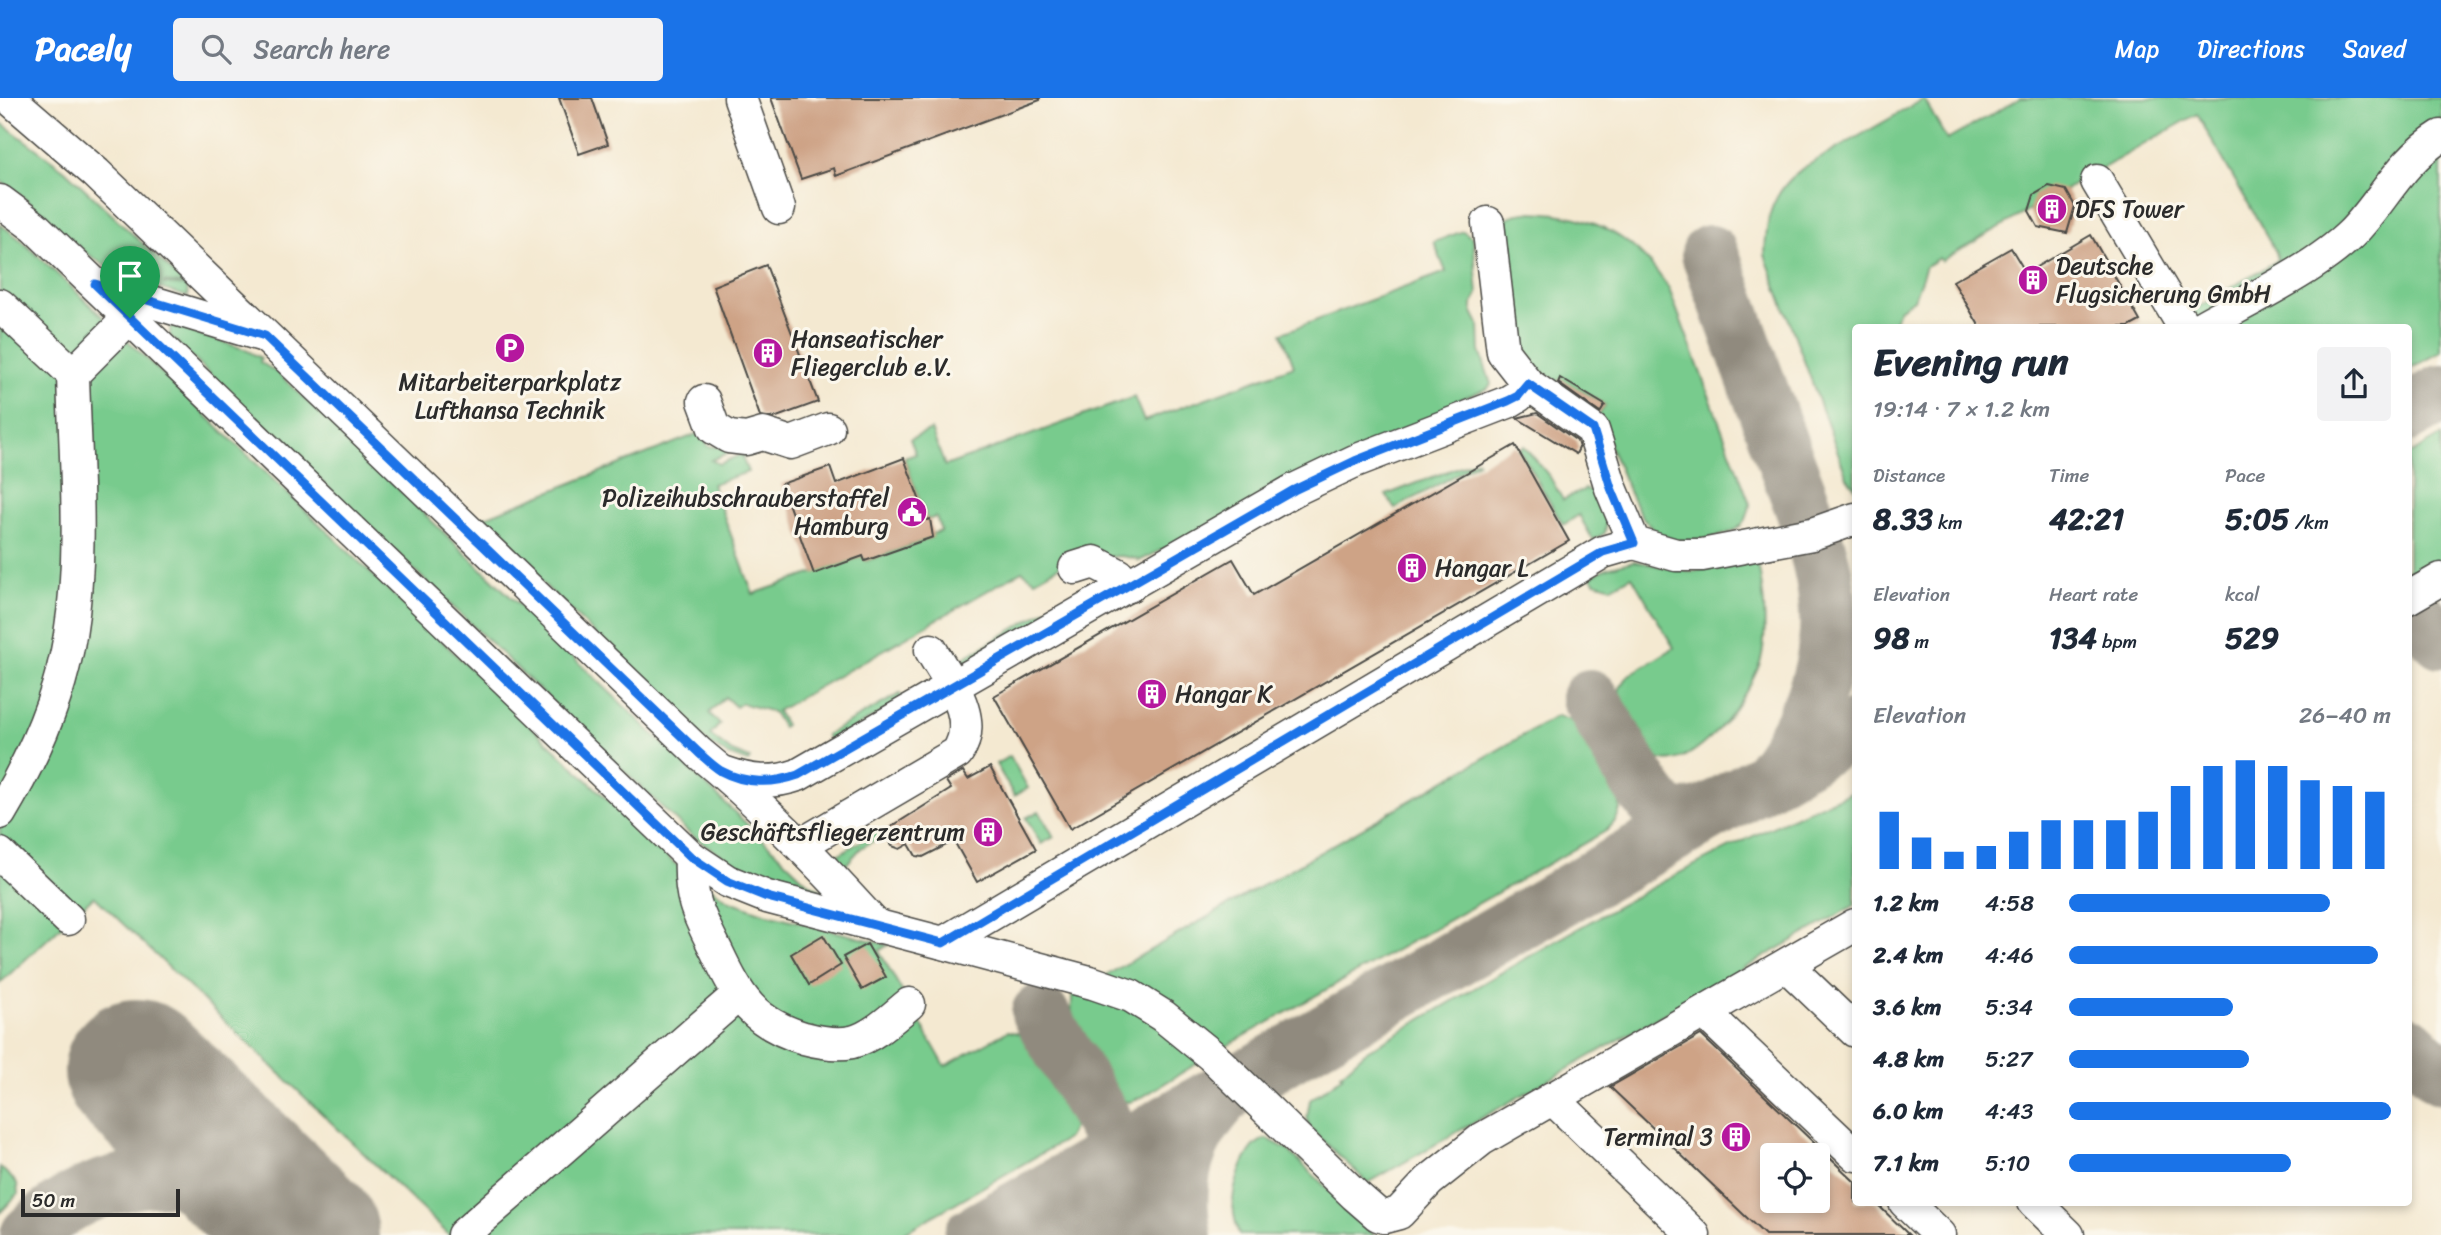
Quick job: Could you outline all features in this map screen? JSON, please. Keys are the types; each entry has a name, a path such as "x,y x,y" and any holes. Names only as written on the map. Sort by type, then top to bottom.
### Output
{"lane":[{"path":"9,98 96,173 689,744 802,844 877,927"},
{"path":"740,98 765,169 788,204"},
{"path":"2207,324 2320,259 2351,233 2407,164 2441,136"},
{"path":"2097,181 2182,324"},
{"path":"0,201 36,227 691,857 727,881 767,897 1093,982 1131,996 1163,1016 1211,1055 1369,1207 1397,1225 1405,1209 1429,1181 1482,1139 1852,927"},
{"path":"1488,223 1503,352 1528,384 1593,429 1611,488 1634,543"},
{"path":"95,284 265,336"},
{"path":"0,306 73,374 77,538 76,584 70,637 55,695 38,741 0,813"},
{"path":"73,374 130,318"},
{"path":"721,771 757,781 784,780 798,775 1294,490 1367,456 1508,401 1518,396 1528,384"},
{"path":"704,401 714,428 729,437 746,439 763,435 790,443 828,429"},
{"path":"943,943 1603,552 1634,543 1676,555 1702,555 1812,534 1852,520"},
{"path":"1075,568 1094,562 1119,575 1129,586"},
{"path":"2412,596 2441,579"},
{"path":"802,844 957,753 965,742 967,729 961,705 931,650"},
{"path":"0,854 68,919"},
{"path":"691,857 693,901 739,994 747,1006 766,1023 792,1035 832,1042 852,1042 870,1034 909,1004"},
{"path":"1786,965 1852,1028"},
{"path":"463,1235 739,994"},
{"path":"1704,1012 1852,1152"},
{"path":"1552,1098 1694,1235"},
{"path":"1909,1206 1939,1235"},
{"path":"2038,1206 2068,1235"}],"green space":[{"path":"2021,98 2441,98 2441,352 2412,368 2412,324 2169,324 2278,260 2276,252 2197,114 1941,261 1939,258 1926,266 1914,299 1899,309 1894,324 1852,324 1852,484 1847,477 1765,255 1769,217 1784,186 1803,168 1924,99 1947,140"},
{"path":"0,122 65,170 185,284 164,284 187,286 188,297 133,279 108,267 73,242 23,197 0,181"},
{"path":"1532,212 1575,218 1611,232 1642,255 1669,289 1750,504 1747,517 1737,529 1719,536 1684,541 1670,539 1649,525 1633,500 1598,417 1605,405 1561,379 1558,382 1541,371 1523,350 1512,316 1502,225 1511,216"},
{"path":"0,224 21,240 103,317 674,863 730,901 764,913 888,945 879,951 945,1066 1008,1031 1030,1040 1052,1070 1073,1112 1075,1118 1068,1138 900,1235 449,1235 94,896 0,983"},
{"path":"1463,231 1473,238 1478,294 1472,310 1479,324 1480,351 1491,384 1487,389 1460,399 1461,405 1139,561 1121,556 1071,560 1035,580 1022,571 777,711 785,725 782,727 773,712 741,703 736,707 725,697 709,713 720,724 710,735 732,752 750,759 748,762 726,754 705,740 477,520 702,432 708,446 737,449 711,460 719,464 754,449 766,449 742,457 748,472 712,484 753,594 863,556 866,561 932,537 932,534 941,531 936,517 927,520 904,458 916,454 910,439 931,430 945,466 1134,397 1144,421 1294,366 1282,333 1446,272 1434,242"},
{"path":"170,327 244,349 261,358 260,362 278,373 807,882 824,892 821,895 752,871 690,834 170,336"},
{"path":"2441,436 2441,568 2421,573 2412,571 2412,453"},
{"path":"1524,446 1550,477 1563,500 1585,489 1593,491 1607,520 1605,533 1593,540 1579,515 1563,525 1519,449"},
{"path":"1477,460 1478,462 1395,509 1386,495"},
{"path":"1757,558 1765,631 1762,655 1748,689 1719,729 1702,745 1684,757 1667,761 1651,755 1618,699 1620,688 1629,675 1674,648 1632,576 1612,587 1594,582 1590,576 1634,561 1690,572"},
{"path":"1072,595 1076,601 958,668 948,667"},
{"path":"900,694 903,700 830,742 826,735"},
{"path":"1557,716 1571,721 1587,738 1615,789 1620,808 1615,821 1606,831 1211,1055 1142,1097 1130,1102 1106,1094 1071,1032 1072,995"},
{"path":"1010,756 1028,788 1014,796 996,764"},
{"path":"1852,792 1852,907 1368,1183 1309,1127 1307,1117 1310,1100 1343,1076 1341,1074 1365,1052 1605,913 1791,818"},
{"path":"1039,811 1054,837 1041,844 1026,818"},
{"path":"879,831 882,836 861,848 844,867 832,858"},
{"path":"1268,1139 1287,1149 1375,1235 1239,1235 1233,1203 1239,1175 1254,1147 1260,1141"},
{"path":"0,1167 17,1183 18,1194 0,1213"}],"building":[{"path":"559,98 592,98 608,144 579,154"},
{"path":"771,98 1040,100 836,176 834,168 801,179"},
{"name":"DFS Tower","path":"2049,186 2066,190 2075,206 2067,233 2038,227 2029,211 2034,195"},
{"name":"Deutsche Flugsicherung GmbH","path":"2091,235 2140,321 2134,324 1978,324 1953,281 2011,248 2026,273"},
{"name":"Hanseatischer Fliegerclub e.V.","path":"766,265 818,402 774,418 760,416 713,286"},
{"path":"1560,378 1605,405 1600,413 1558,383"},
{"path":"1537,413 1577,441 1579,448 1576,454 1517,418"},
{"path":"1515,445 1569,541 1070,829 994,696 1233,559 1254,595"},
{"path":"904,458 927,520 930,519 933,537 865,561 863,556 814,574 781,484 830,467 836,484"},
{"name":"Geschäftsfliegerzentrum","path":"990,767 1036,849 977,882 954,841 923,857 916,856 909,844 900,849 892,846 883,832 951,789 946,781 963,771 968,779"},
{"path":"823,935 841,965 809,985 791,954"},
{"path":"867,944 886,977 862,990 843,957"},
{"name":"Terminal 3","path":"1701,1035 1814,1143 1760,1143 1760,1213 1830,1213 1830,1158 1852,1179 1852,1206 1879,1206 1909,1235 1765,1235 1610,1087"}],"taxiway":[{"path":"1710,254 1815,541 1828,607 1828,641 1821,676 1800,729 1770,776"},
{"path":"2412,411 2441,394"},
{"path":"2412,612 2441,639"},
{"path":"1590,698 1647,793 1657,805 1675,817 1704,815"},
{"path":"973,1235 1852,731"},
{"path":"1040,1013 1170,1235"},
{"path":"2412,1048 2441,1075"},
{"path":"1183,1235 1179,1195 1185,1158 1201,1125 1226,1094"},
{"path":"29,1235 51,1216 101,1189 156,1178 184,1178 240,1191 296,1224"},
{"path":"1012,1219 1047,1212 1081,1213 1146,1235"}],"runway":[{"path":"136,1071 307,1235"}],"place":[{"name":"DFS Tower","path":"2052,209"},
{"name":"Deutsche Flugsicherung GmbH","path":"2033,280"},
{"name":"Mitarbeiterparkplatz Lufthansa Technik","path":"510,348"},
{"name":"Hanseatischer Fliegerclub e.V.","path":"768,353"},
{"name":"Polizeihubschrauberstaffel Hamburg","path":"912,512"},
{"name":"Hangar L","path":"1412,568"},
{"name":"Hangar K","path":"1152,694"},
{"name":"Geschäftsfliegerzentrum","path":"988,832"},
{"name":"Terminal 3","path":"1736,1137"}],"route":[{"path":"95,284 265,336 699,753 721,771 757,781 771,782 798,775 1294,490 1415,436 1508,401 1518,396 1528,384 1593,429 1611,488 1634,543 1603,552 943,943 767,897 727,881 691,857 130,318 95,284"}]}
